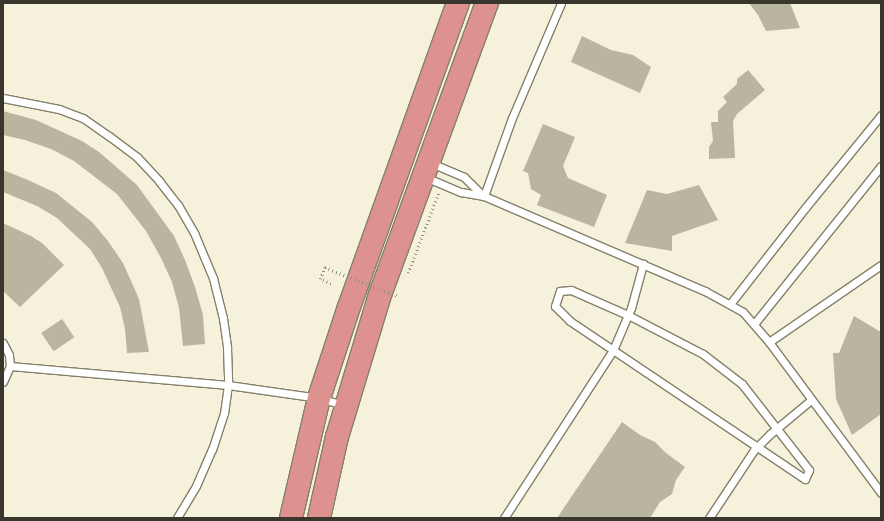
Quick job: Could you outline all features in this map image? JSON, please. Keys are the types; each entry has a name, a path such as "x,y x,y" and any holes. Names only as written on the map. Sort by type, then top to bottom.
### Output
{"highway":[{"path":"291,518 319,398 348,307 458,3"},
{"path":"319,518 346,406 380,295 431,174 487,3"}],"lane":[{"path":"484,196 512,118 561,3"},
{"path":"3,98 59,109 83,118 137,157 159,180 178,205 195,235 213,278 223,318 227,348 228,385 224,413 212,449 196,486 177,518"},
{"path":"730,304 805,208 881,115"},
{"path":"754,324 881,166"},
{"path":"431,174 464,178 484,196"},
{"path":"431,174 461,192 484,196 705,291 743,312 769,342 881,493"},
{"path":"504,518 613,350 628,315 643,264"},
{"path":"769,342 881,265"},
{"path":"572,290 628,315 703,354 742,384 778,428 809,470 805,479 570,321 554,306 560,291 572,290"},
{"path":"3,344 9,354 10,366 3,382"},
{"path":"10,366 228,385 319,398 346,406"},
{"path":"709,518 758,447 778,428 812,400"}],"path":[{"path":"416,254 431,174"},
{"path":"331,284 320,279 325,268 398,296"}],"building":[{"path":"749,3 790,3 800,28 766,31 758,15"},
{"path":"582,36 611,50 633,55 651,67 640,93 571,62"},
{"path":"748,70 765,90 737,114 733,121 735,158 709,159 709,147 713,141 711,122 718,122 718,111 727,102 723,97 737,84 737,79"},
{"path":"3,111 36,120 82,141 99,152 137,185 174,236 185,260 203,315 205,344 183,346 179,308 172,282 146,231 117,194 74,161 51,149 25,140 3,135"},
{"path":"543,124 575,137 563,166 568,178 607,195 594,227 537,205 541,195 531,189 528,173 523,171"},
{"path":"3,170 56,193 92,222 108,241 123,263 139,299 149,352 127,353 125,329 120,307 102,268 90,249 57,218 37,206 3,192"},
{"path":"699,185 718,220 672,236 672,251 625,243 647,190 667,194"},
{"path":"3,223 31,236 42,243 64,265 20,307 3,291"},
{"path":"854,316 881,332 881,414 852,435 836,399 833,353 839,353"},
{"path":"62,319 74,337 54,351 41,333"},
{"path":"622,422 640,435 655,442 666,453 685,467 676,480 672,494 660,502 650,518 557,518"}]}
